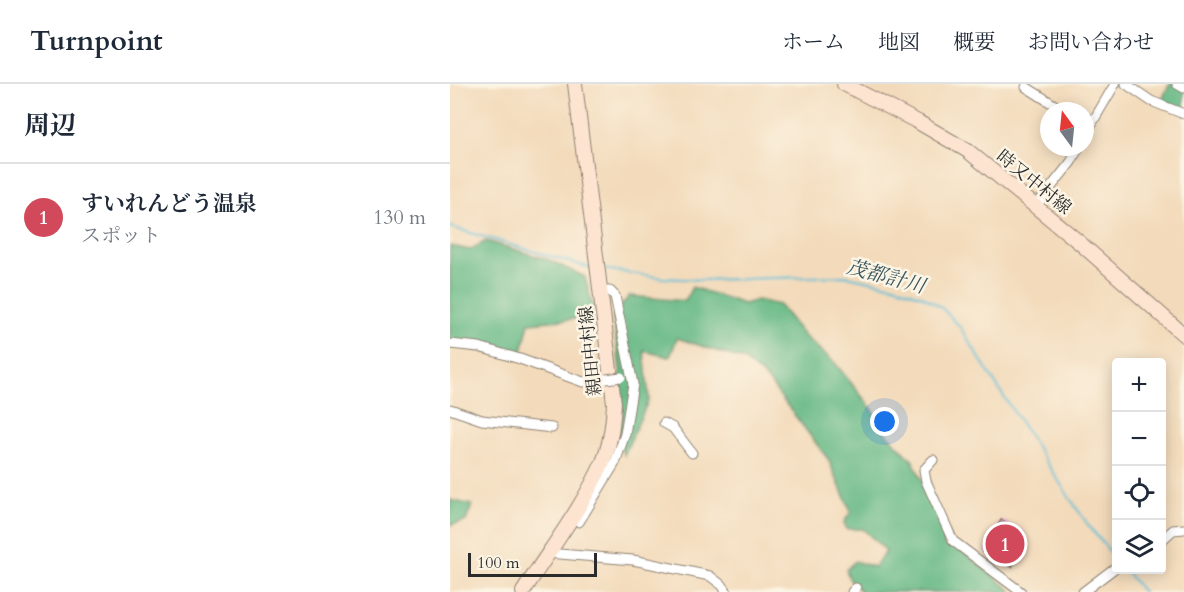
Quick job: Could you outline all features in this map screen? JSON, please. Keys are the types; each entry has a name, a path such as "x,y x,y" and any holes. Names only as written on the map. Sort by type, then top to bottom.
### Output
{"main road":[{"name":"親田中村線","path":"523,592 603,462 613,425 614,403 601,284 575,84"},
{"name":"時又中村線","path":"844,84 968,151 1133,288 1184,335"}],"street":[{"path":"1094,111 1114,84"},
{"path":"1126,84 1151,101 1184,114"},
{"path":"1177,84 1184,88"},
{"path":"1026,87 1050,102"},
{"path":"1036,206 1074,156"},
{"path":"579,522 615,463 625,434 633,384 633,375 615,296 601,284"},
{"path":"450,344 479,347 583,382 633,375"},
{"path":"450,409 482,420 552,428"},
{"path":"664,423 673,428 692,453"},
{"path":"933,460 924,470 926,481 953,541 1021,592"},
{"path":"1166,536 1173,530 1184,529"},
{"path":"547,553 633,560 710,576 723,586 726,592"},
{"path":"1083,592 1112,569"}],"green space":[{"path":"1170,84 1184,84 1184,111 1162,99"},
{"path":"486,241 549,260 585,277 593,308 574,319 529,323 520,359 450,344 450,246 470,250"},
{"path":"692,287 744,304 757,300 779,305 804,336 835,363 872,409 883,430 913,461 951,542 1013,592 862,592 850,580 846,570 855,561 874,567 886,551 863,529 846,529 844,522 851,512 828,459 768,380 744,360 677,338 670,357 644,351 649,399 624,455 617,441 621,414 620,369 613,317 629,296 685,301"},
{"path":"450,500 472,505 466,521 450,525"}],"building":[{"path":"1001,520 1024,532 1019,542 1024,545 1012,567 984,552"}],"waterway":[{"name":"茂都計川","path":"450,227 591,268"},
{"name":"茂都計川","path":"603,269 663,278 703,280 847,276 894,286 923,296 942,308 960,327 1069,497 1112,554"},
{"name":"茂都計川","path":"1128,574 1143,592"}],"place":[{"name":"すいれんどう温泉","path":"1005,544"}]}
